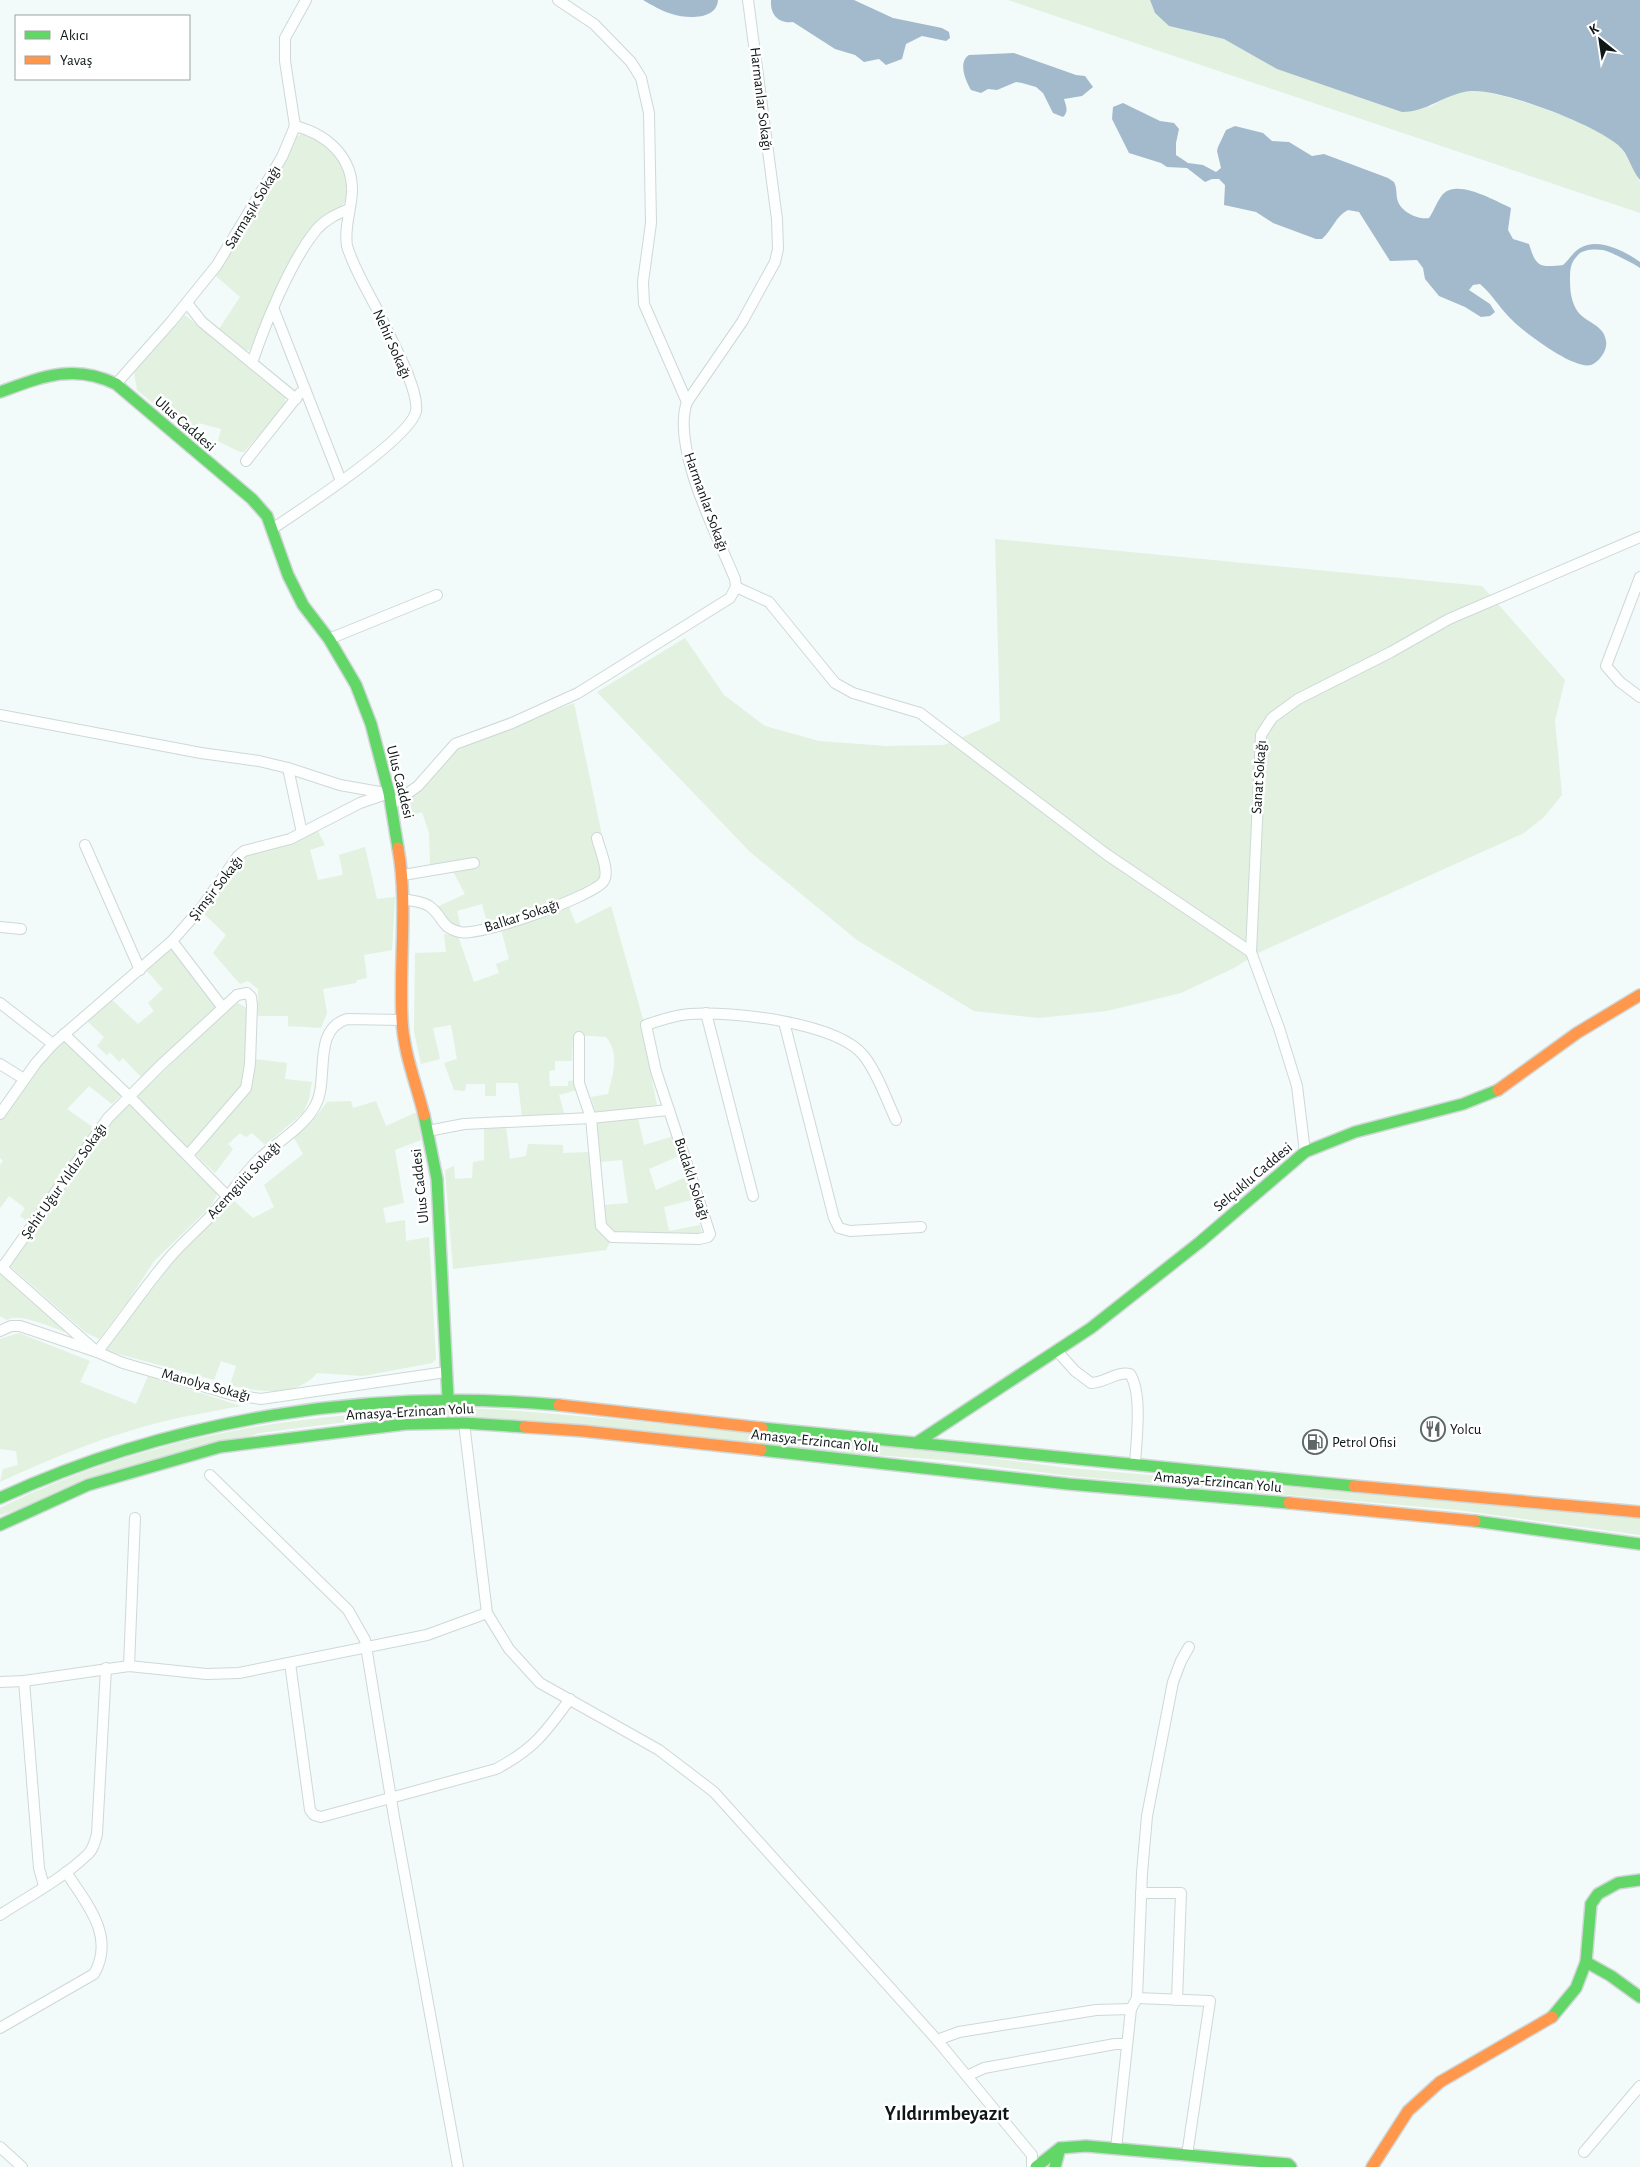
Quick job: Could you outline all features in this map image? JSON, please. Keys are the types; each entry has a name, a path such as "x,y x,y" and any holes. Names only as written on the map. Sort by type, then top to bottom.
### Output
{"main road":[{"name":"Ulus Caddesi","path":"0,392 51,375 81,371 105,377 116,384 252,499 267,516 296,591 329,639 363,700 390,799 403,875 402,1020 405,1045 428,1131 438,1199 448,1399"},
{"name":"Selçuklu Caddesi","path":"916,1443 1058,1351 1141,1290 1305,1152 1355,1132 1463,1104 1501,1089 1577,1033 1640,995"},
{"name":"Amasya-Erzincan Yolu","path":"0,1498 96,1458 209,1427 300,1412 406,1401 448,1399 559,1405 848,1438 1640,1512"},
{"name":"Amasya-Erzincan Yolu","path":"0,1525 52,1500 104,1480 220,1447 347,1430 415,1424 464,1423 583,1431 1068,1484 1381,1511 1488,1523 1640,1544"},
{"path":"1372,2167 1408,2111 1440,2082 1556,2014 1576,1988 1586,1962 1591,1904 1598,1894 1618,1883 1640,1880"},
{"path":"1586,1962 1611,1976 1640,1997"},
{"path":"1036,2167 1060,2148 1086,2146 1288,2164 1291,2167"},
{"path":"1055,2167 1060,2148"}],"street":[{"path":"295,126 285,61 285,38 306,0"},
{"path":"558,0 594,24 631,62 641,78 649,113 651,223 644,282 644,304 687,402"},
{"name":"Harmanlar Sokağı","path":"736,587 689,461 682,414 687,402 742,322 775,262 778,249 777,219 748,0"},
{"name":"Nehir Sokağı","path":"272,529 341,481 400,432 414,416 416,410 414,395 394,346 350,255 346,237 352,191 351,178 344,157 318,134 295,126"},
{"name":"Sarmaşık Sokağı","path":"116,384 187,304 231,245 278,164 295,126"},
{"path":"252,363 274,310 309,240 328,219 349,208"},
{"path":"187,304 202,322 296,399"},
{"path":"274,310 341,481"},
{"path":"246,461 304,388"},
{"name":"Sanat Sokağı","path":"1305,1152 1297,1086 1280,1028 1251,952 1261,736 1272,718 1298,699 1391,652 1449,619 1640,537"},
{"path":"1640,577 1606,666 1620,682 1640,697"},
{"path":"0,715 288,768 390,799 418,786 454,744 512,723 578,693 730,598 736,587 769,602 835,683 854,693 920,713 1106,854 1251,952"},
{"path":"329,639 437,595"},
{"path":"288,768 302,833"},
{"name":"Şimşir Sokağı","path":"0,1114 24,1079 53,1044 172,941 202,907 238,856 252,848 281,842 302,833 360,802 390,799"},
{"name":"Balkar Sokağı","path":"403,899 430,906 444,926 461,933 500,925 565,902 602,884 606,878 606,871 597,838"},
{"path":"85,845 140,970"},
{"path":"403,875 474,863"},
{"path":"0,926 21,929"},
{"path":"172,941 223,1008"},
{"name":"Şehit Uğur Yıldız Sokağı","path":"1,1267 93,1138 129,1096 223,1008 242,993 247,993 251,997 248,1080 242,1094 188,1155"},
{"path":"0,1003 53,1044"},
{"path":"706,1013 753,1196"},
{"name":"Budaklı Sokağı","path":"579,1037 580,1083 591,1118 600,1226 612,1237 708,1238 710,1234 656,1071 646,1025 687,1014 706,1013 784,1022 824,1031 853,1046 863,1055 878,1078 896,1120"},
{"name":"Acemgülü Sokağı","path":"97,1352 171,1256 228,1197 255,1164 300,1124 315,1106 321,1088 328,1035 334,1025 347,1020 402,1020"},
{"path":"784,1022 834,1218 839,1228 850,1231 921,1227"},
{"path":"64,1034 129,1096 228,1197"},
{"path":"0,1064 24,1079"},
{"path":"428,1131 464,1124 591,1118 669,1110"},
{"name":"Manolya Sokağı","path":"1,1267 97,1352 123,1363 233,1395 253,1399 446,1372"},
{"path":"0,1320 12,1326 32,1329 97,1352"},
{"path":"0,1331 12,1326"},
{"path":"1058,1351 1075,1371 1091,1383 1100,1383 1124,1373 1130,1374 1133,1378 1137,1409 1135,1465"},
{"path":"464,1423 487,1613 509,1649 540,1683 659,1750 714,1792 937,2040 1032,2155 1032,2167"},
{"path":"210,1475 348,1610 365,1640 391,1799 458,2167"},
{"path":"129,1666 134,1518"},
{"path":"0,1682 24,1682 129,1666 222,1674 290,1663 426,1635 487,1613"},
{"path":"1116,2149 1131,2009 1137,1998 1141,1893 1147,1816 1173,1682 1181,1660 1189,1647"},
{"path":"290,1663 310,1810 314,1815 321,1817 391,1799 496,1768 523,1755 546,1732 570,1699"},
{"path":"0,1915 66,1872 88,1855 97,1834 106,1668"},
{"path":"24,1682 39,1868 44,1886"},
{"path":"0,2028 94,1974 100,1962 103,1941 99,1927 66,1872"},
{"path":"1141,1893 1181,1893 1177,2000"},
{"path":"1137,1998 1210,2001 1187,2155"},
{"path":"937,2040 959,2032 1096,2010 1131,2009"},
{"path":"966,2076 984,2068 1115,2044 1127,2044"},
{"path":"1584,2152 1640,2086"},
{"path":"0,2147 22,2167"}],"green space":[{"path":"1008,0 1150,0 1155,13 1169,26 1224,39 1277,69 1430,107 1455,94 1472,91 1504,96 1550,111 1593,129 1620,147 1640,183 1640,213"},
{"path":"305,132 329,146 339,156 348,179 347,198 342,205 321,219 313,227 271,303 250,350 245,351 219,329 240,297 216,276 231,253 296,137"},
{"path":"185,315 285,397 285,405 244,452 240,452 218,441 221,429 199,423 194,437 137,390 134,372"},
{"path":"995,539 1482,586 1565,680 1555,721 1562,795 1544,817 1524,833 1258,953 1234,968 1181,993 1107,1011 1038,1018 974,1011 857,940 750,852 597,692 685,638 724,695 765,726 819,741 886,746 944,745 1000,721"},
{"path":"574,703 610,873 548,905 512,918 497,920 486,918 482,904 457,911 461,929 446,921 437,907 465,894 448,862 430,865 429,833 422,812 405,817 405,804 422,789 458,747"},
{"path":"318,831 325,845 310,850 318,880 343,875 339,855 365,847 377,899 395,897 392,950 364,955 367,978 357,980 356,983 323,989 327,1013 321,1028 288,1026 288,1016 258,1016 258,989 248,981 240,984 213,953 226,935 203,913 244,856 288,844"},
{"path":"568,905 576,924 611,906 643,1019 641,1024 657,1105 596,1113 591,1097 608,1094 613,1072 613,1050 606,1037 575,1035 573,1037 572,1061 555,1061 555,1070 549,1071 550,1086 568,1086 568,1081 576,1080 577,1090 559,1095 565,1116 522,1117 518,1083 496,1083 496,1096 485,1096 485,1084 466,1084 465,1091 454,1090 444,1063 457,1059 451,1025 433,1028 440,1059 421,1064 414,1032 415,953 446,952 444,934 458,936 474,982 499,973 496,964 509,959 501,929"},
{"path":"170,947 217,1007 141,1077 123,1058 119,1062 110,1052 107,1055 97,1046 104,1037 86,1020 111,999 138,1024 154,1011 148,1003 163,989 146,970"},
{"path":"238,1003 248,1009 246,1066 242,1087 187,1149 137,1097 231,1007"},
{"path":"65,1040 123,1093 112,1104 89,1086 67,1109 94,1128 31,1224 20,1216 25,1208 9,1196 0,1208 0,1165 3,1161 0,1158 0,1120 29,1078"},
{"path":"254,1059 287,1063 285,1079 312,1082 309,1099 303,1113 265,1145 252,1133 246,1137 240,1133 228,1144 233,1149 215,1173 196,1155 244,1096"},
{"path":"130,1101 217,1194 211,1206 154,1261 128,1301 99,1339 85,1332 10,1266 106,1126"},
{"path":"351,1101 353,1108 376,1101 386,1126 417,1112 421,1140 395,1150 404,1203 383,1208 386,1223 405,1220 406,1241 429,1237 436,1359 432,1363 363,1376 317,1373 309,1381 288,1390 264,1391 230,1385 236,1366 221,1361 214,1380 104,1350 176,1259 233,1200 253,1218 274,1207 264,1185 303,1154 293,1136 318,1114 327,1102"},
{"path":"638,1118 644,1145 674,1136 679,1156 649,1169 656,1190 686,1177 692,1200 664,1207 669,1231 700,1225 702,1235 616,1235 607,1229 603,1205 628,1203 622,1160 599,1162 596,1123"},
{"path":"506,1126 510,1159 526,1156 528,1144 563,1145 563,1153 591,1152 602,1234 610,1242 606,1250 453,1269 445,1170 454,1166 455,1179 472,1178 473,1162 484,1160 484,1127"},
{"path":"0,1273 68,1331 67,1333 27,1319 12,1318 7,1320 0,1316"},
{"path":"19,1333 90,1361 80,1382 136,1404 148,1376 241,1406 174,1419 123,1433 60,1455 0,1482 3,1469 18,1465 16,1451 0,1449 0,1339"},
{"path":"435,1407 508,1410 613,1419 959,1454 1068,1468 1640,1517 1640,1535 1458,1510 1071,1476 945,1460 370,1419 259,1433 0,1515 0,1508 70,1477 144,1452 181,1442 295,1421"}],"water":[{"path":"643,0 718,0 716,7 707,15 685,17 668,13"},
{"path":"771,0 854,0 893,18 942,28 949,32 950,38 946,41 922,36 906,44 902,59 886,65 879,59 864,62 855,55 835,49 793,22 779,20 772,10"},
{"path":"1150,0 1640,0 1640,180 1625,153 1618,145 1589,127 1547,109 1504,96 1471,91 1453,95 1420,109 1402,112 1277,69 1224,39 1169,26 1155,13"},
{"path":"1014,53 1076,75 1085,76 1093,87 1082,96 1064,99 1066,111 1063,117 1053,113 1043,93 1036,87 1016,82 997,90 988,89 981,93 971,90 963,67 969,55"},
{"path":"1123,103 1160,121 1174,123 1179,129 1176,155 1188,163 1203,165 1216,172 1221,168 1217,151 1218,147 1226,130 1235,126 1263,133 1272,141 1289,142 1312,156 1324,154 1388,178 1394,182 1398,203 1401,207 1409,214 1419,218 1429,218 1443,194 1450,190 1467,190 1496,201 1511,208 1508,230 1513,239 1529,244 1539,264 1548,266 1563,265 1580,248 1595,244 1611,247 1627,254 1640,262 1640,268 1603,250 1583,252 1573,261 1570,270 1572,300 1578,312 1602,331 1605,336 1606,348 1600,358 1591,365 1573,362 1525,332 1480,284 1473,285 1469,290 1490,304 1495,312 1490,316 1481,317 1465,307 1439,296 1425,279 1423,268 1417,260 1390,261 1359,212 1348,210 1340,216 1322,239 1316,239 1273,223 1256,212 1224,205 1225,185 1219,179 1205,182 1187,168 1167,167 1161,163 1129,153 1112,119 1113,107"}],"traffic: fast":[{"path":"0,392 44,377 72,373 86,374 116,384 252,499 267,516 288,575 303,605 329,639 356,685 371,724 389,793 398,848"},
{"path":"916,1443 1091,1328 1200,1242 1305,1152 1355,1132 1463,1104 1498,1090"},
{"path":"424,1115 437,1179 448,1399"},
{"path":"0,1498 66,1470 134,1447 203,1429 274,1415 345,1406 416,1401 488,1401 559,1405"},
{"path":"0,1525 88,1485 220,1447 406,1424 464,1423 525,1427"},
{"path":"762,1428 1354,1486"},
{"path":"761,1450 1068,1484 1289,1503"},
{"path":"1475,1521 1640,1544"},
{"path":"1552,2017 1576,1988 1586,1962 1591,1904 1598,1894 1618,1883 1640,1880"},
{"path":"1586,1962 1611,1976 1640,1997"},
{"path":"1036,2167 1060,2148 1086,2146 1288,2164 1291,2167"},
{"path":"1055,2167 1060,2148"}],"traffic: slow":[{"path":"398,848 403,911 401,998 403,1031 407,1055 424,1115"},
{"path":"1498,1090 1577,1033 1640,995"},
{"path":"559,1405 762,1428"},
{"path":"525,1427 583,1431 761,1450"},
{"path":"1354,1486 1640,1512"},
{"path":"1289,1503 1475,1521"},
{"path":"1372,2167 1408,2111 1440,2082 1552,2017"}],"place":[{"name":"Yolcu","path":"1433,1429"},
{"name":"Petrol Ofisi","path":"1315,1442"}],"district":[{"name":"Yıldırımbeyazıt","path":"947,2114"}]}
